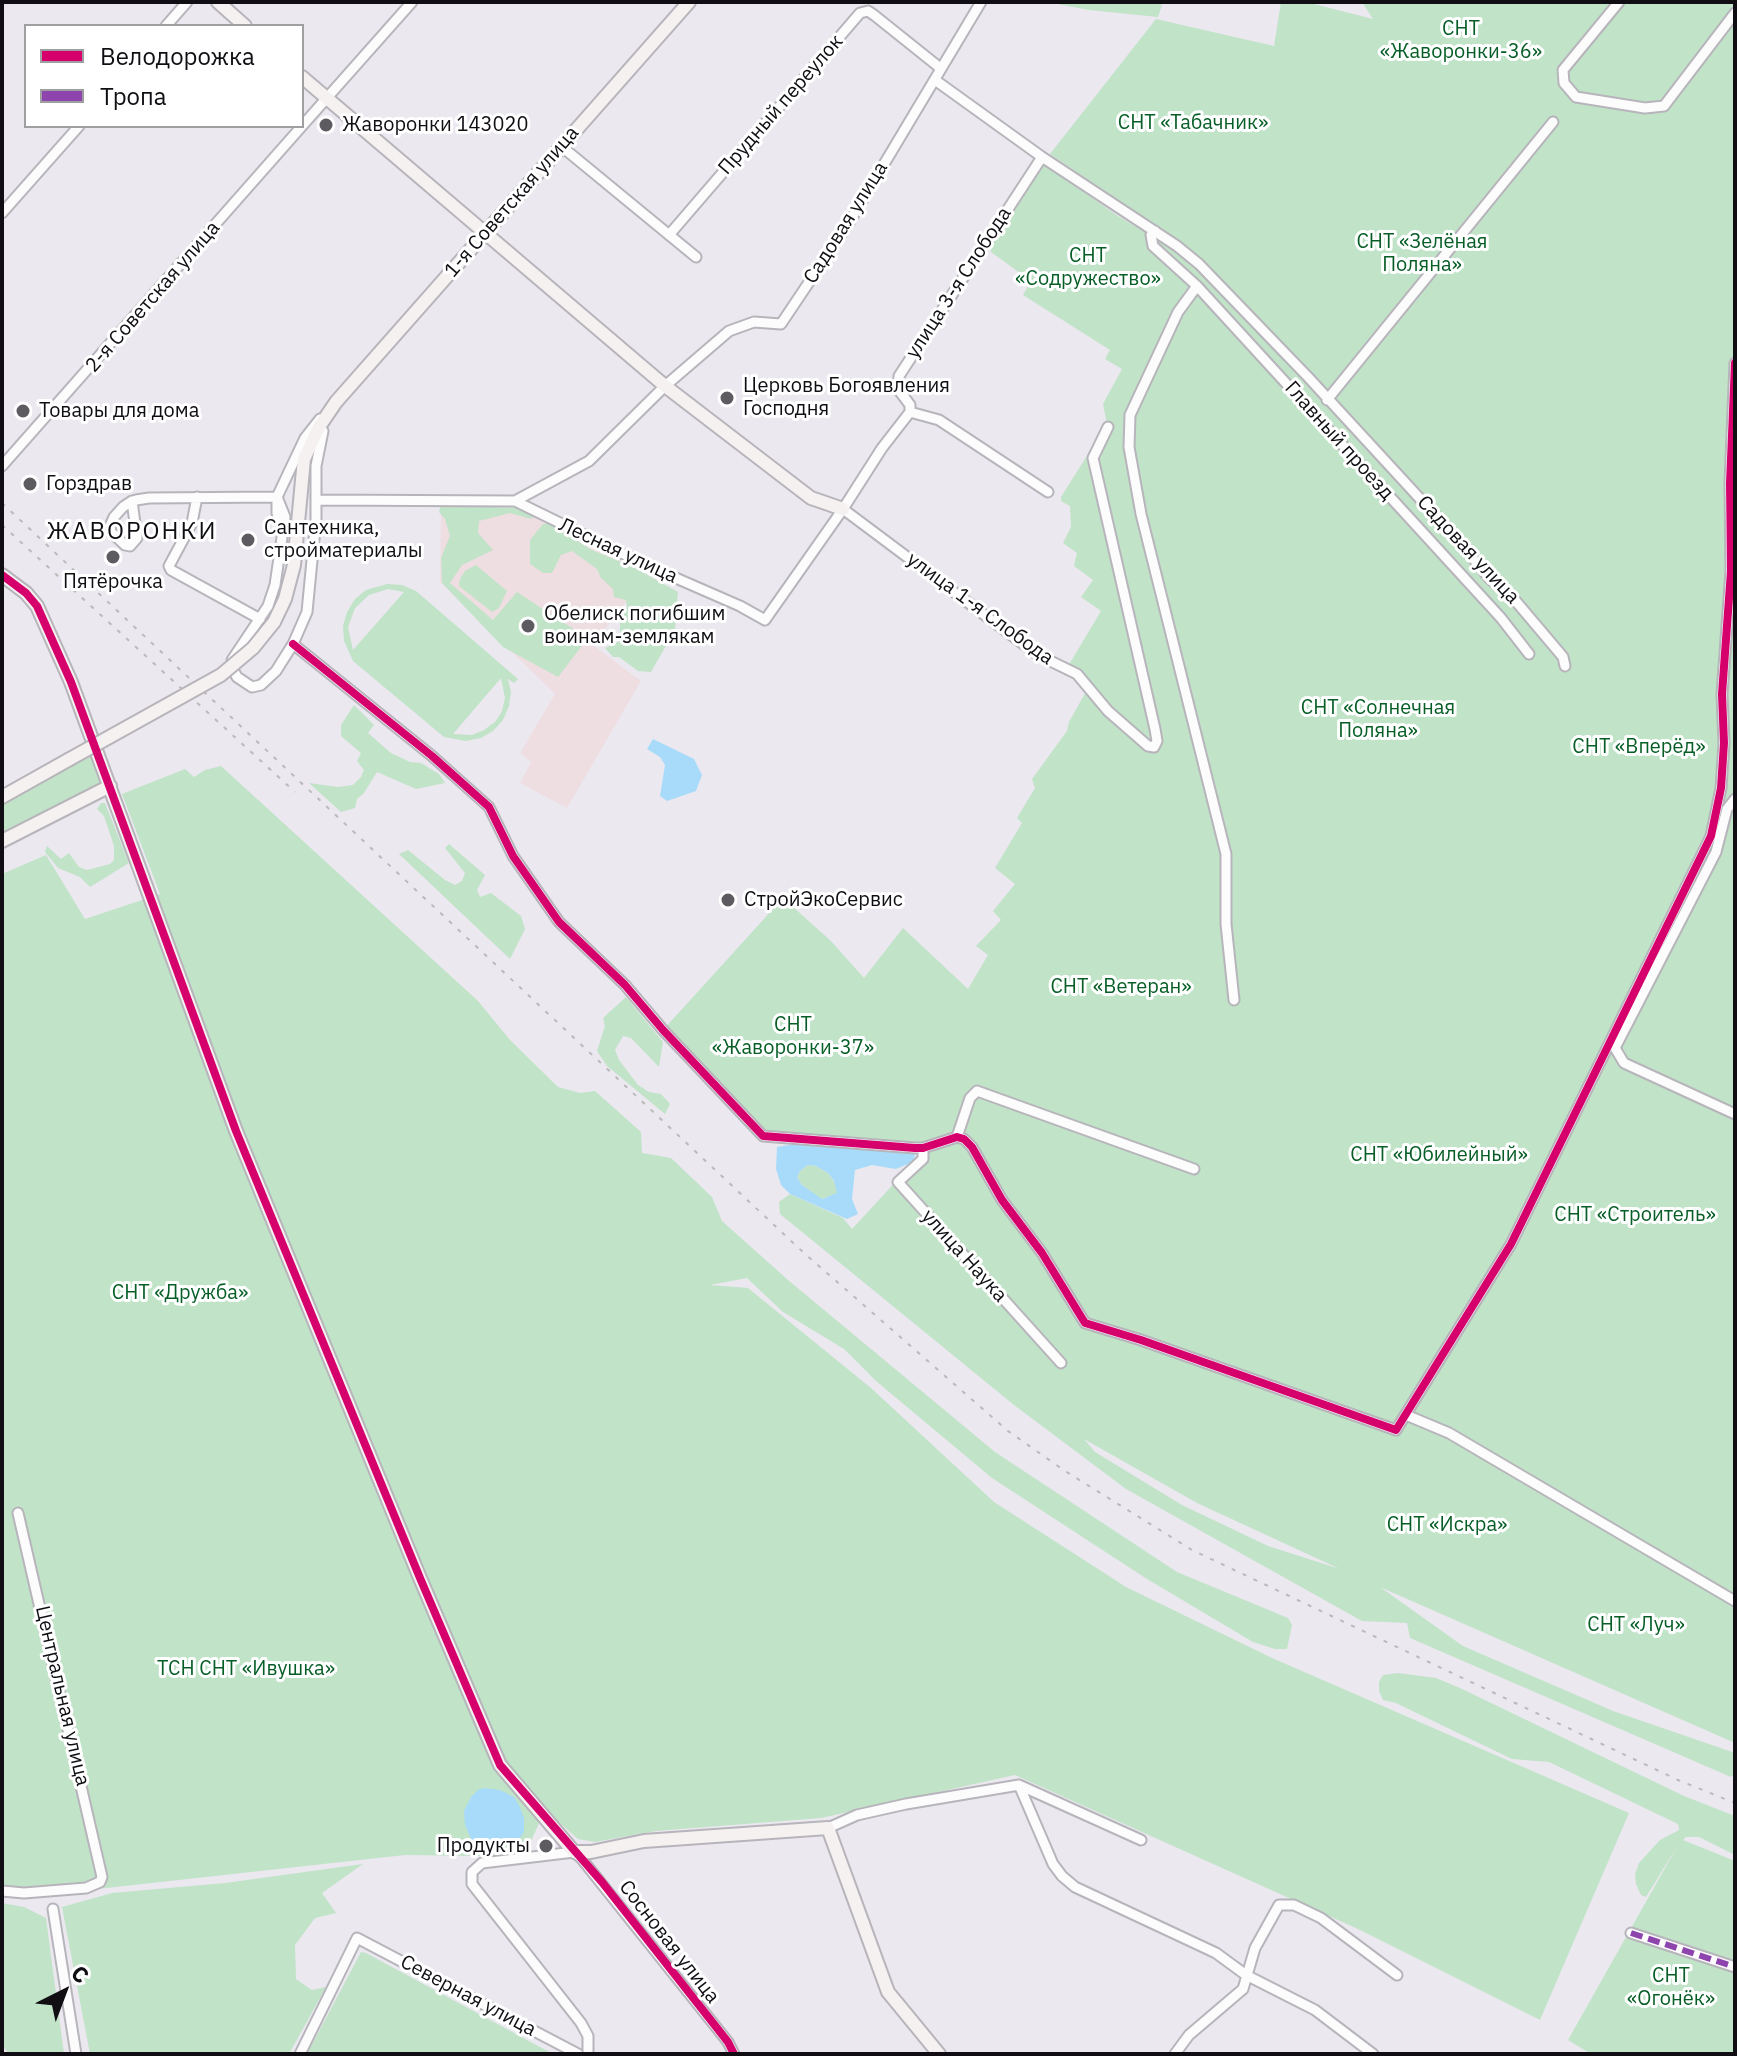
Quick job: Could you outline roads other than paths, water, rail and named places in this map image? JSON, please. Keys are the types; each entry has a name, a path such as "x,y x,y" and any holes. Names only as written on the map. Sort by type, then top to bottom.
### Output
{"street":[{"path":"168,24 187,2"},
{"path":"218,2 243,24"},
{"name":"2-я Советская улица","path":"304,124 412,2"},
{"name":"1-я Советская улица","path":"2,797 221,675 253,648 274,622 285,599 294,565 304,459 319,427 336,402 689,2"},
{"name":"Садовая улица","path":"665,386 729,331 754,322 781,324 850,221 935,80 939,67 981,2"},
{"path":"1619,2 1563,70 1564,83 1576,97 1645,108 1664,106 1735,13"},
{"name":"Прудный переулок","path":"669,235 860,13 868,11 874,15 939,67"},
{"path":"304,79 665,386 811,498 843,509 882,448 910,412 939,420 1048,492"},
{"name":"Садовая улица","path":"935,80 1199,264 1458,540 1489,578 1514,599 1563,657 1565,666"},
{"path":"1327,400 1553,122"},
{"path":"2,213 77,128"},
{"name":"2-я Советская улица","path":"2,466 300,128"},
{"path":"561,146 696,257"},
{"name":"улица 3-я Слобода","path":"910,412 910,405 898,389 899,376 1042,157"},
{"name":"Главный проезд","path":"1155,231 1151,235 1153,246 1197,286 1501,618 1529,654"},
{"path":"1197,286 1178,312 1130,415 1129,447 1141,514 1226,854 1226,924 1234,1000"},
{"path":"957,1137 972,1147 1002,1200 1042,1253 1085,1323 1396,1430 1511,1244 1708,842 1721,788 1722,694 1731,571 1730,483 1735,363"},
{"name":"Лесная улица","path":"515,501 589,461 665,386"},
{"path":"277,497 305,438 336,402"},
{"path":"277,497 284,511 284,532 275,585 260,619 232,660 234,673 252,687 267,681 293,644 307,612 311,591 319,439 336,402"},
{"name":"улица 1-я Слобода","path":"843,509 1038,655 1077,674 1108,711 1148,746 1156,744 1093,458 1108,427"},
{"path":"197,497 192,523 169,566 171,570 260,619"},
{"path":"132,501 146,498 277,497"},
{"name":"Лесная улица","path":"316,500 515,501 765,620 843,509"},
{"path":"2,575 26,593 37,606 71,682 241,1142 495,1754 506,1773 574,1852"},
{"path":"293,644 432,756 489,807 513,856 559,922 625,985 763,1136 923,1148 957,1137"},
{"path":"1723,728 1735,730"},
{"path":"2,841 110,786"},
{"path":"1735,799 1727,809 1716,852 1615,1048 1624,1063 1735,1114"},
{"path":"957,1137 972,1093 977,1091 1194,1169"},
{"name":"улица Наука","path":"923,1148 923,1159 898,1182 1061,1363"},
{"path":"1406,1415 1449,1433 1735,1601"},
{"name":"Центральная улица","path":"2,1891 24,1893 86,1888 101,1880 101,1868 18,1513"},
{"path":"588,2054 588,2036 581,2023 470,1879 476,1866 489,1861 591,1852 644,1841 828,1828 857,1815 1019,1785 1141,1840"},
{"path":"1019,1785 1053,1864 1068,1881 1216,1953 1246,1975 1315,2010 1373,2054"},
{"path":"828,1828 888,1992 939,2054"},
{"name":"Сосновая улица","path":"574,1852 602,1882 728,2042 734,2054"},
{"path":"1175,2054 1189,2035 1241,1992 1255,1948 1276,1908 1286,1903 1321,1918 1397,1975"},
{"path":"53,1909 76,2054"},
{"path":"1631,1933 1735,1967"},
{"name":"Северная улица","path":"300,2054 357,1938 578,2054"}],"water":[{"path":"653,739 694,759 702,775 696,791 667,801 660,796 665,765 660,757 647,749"},
{"path":"800,1143 911,1152 915,1155 913,1162 896,1169 872,1165 855,1170 852,1199 858,1214 847,1219 790,1194 781,1185 776,1169 777,1147","holes":["808,1165 828,1173 837,1193 822,1199 802,1185 797,1177 800,1171"]},
{"path":"484,1788 500,1790 514,1797 524,1818 524,1832 518,1841 483,1850 473,1843 465,1825 464,1811 471,1797"}],"railway":[{"path":"2,503 804,1253 1008,1431 1065,1471 1192,1550 1678,1780 1735,1803"},
{"path":"2,525 295,792"}],"place":[{"name":"Жаворонки 143020","path":"326,125"},
{"name":"Церковь Богоявления Господня","path":"727,398"},
{"name":"Товары для дома","path":"23,411"},
{"name":"Горздрав","path":"30,484"},
{"name":"Сантехника, стройматериалы","path":"248,540"},
{"name":"Пятёрочка","path":"113,557"},
{"name":"Обелиск погибшим воинам-землякам","path":"528,626"},
{"name":"СтройЭкоСервис","path":"728,900"},
{"name":"Продукты","path":"546,1846"}],"district":[{"name":"ЖАВОРОНКИ","path":"132,532"}],"park label":[{"name":"СНТ «Жаворонки-36»","path":"1461,40"},
{"name":"СНТ «Табачник»","path":"1193,123"},
{"name":"СНТ «Зелёная Поляна»","path":"1422,254"},
{"name":"СНТ «Содружество»","path":"1088,268"},
{"name":"СНТ «Солнечная Поляна»","path":"1378,720"},
{"name":"СНТ «Вперёд»","path":"1639,747"},
{"name":"СНТ «Ветеран»","path":"1121,987"},
{"name":"СНТ «Жаворонки-37»","path":"793,1036"},
{"name":"СНТ «Юбилейный»","path":"1439,1155"},
{"name":"СНТ «Строитель»","path":"1635,1215"},
{"name":"СНТ «Дружба»","path":"180,1293"},
{"name":"СНТ «Искра»","path":"1447,1525"},
{"name":"СНТ «Луч»","path":"1636,1625"},
{"name":"ТСН СНТ «Ивушка»","path":"246,1669"},
{"name":"СНТ «Огонёк»","path":"1671,1988"}]}
